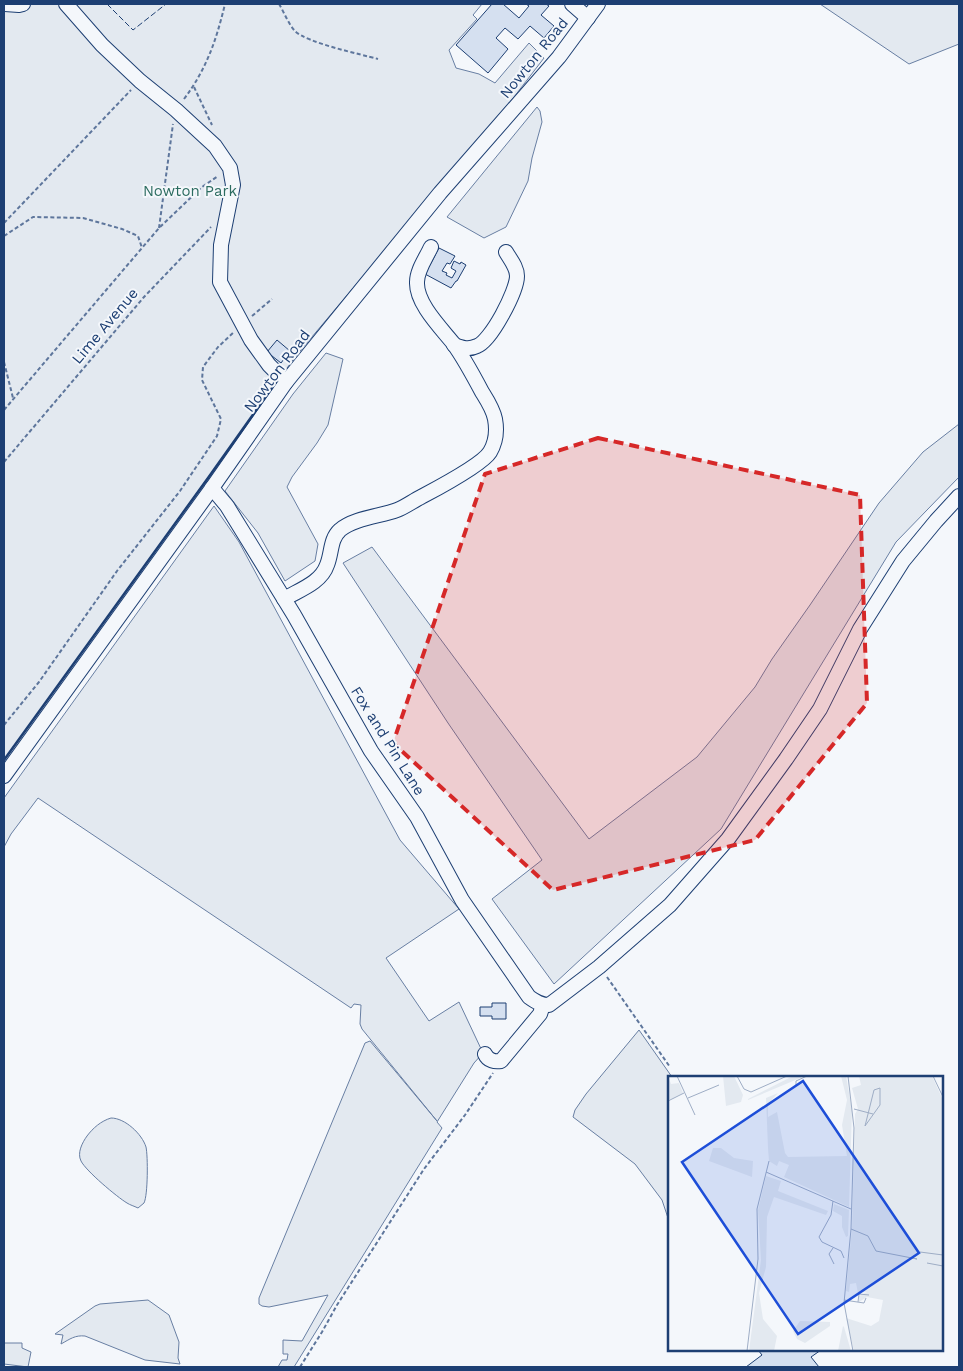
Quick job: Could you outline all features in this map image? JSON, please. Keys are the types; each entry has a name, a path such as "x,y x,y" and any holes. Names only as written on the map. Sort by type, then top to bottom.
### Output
{"street":[{"path":"5,4 21,4"},
{"path":"4,14 21,4"},
{"path":"66,4 102,45 140,81 176,110 215,146 230,168 233,185 221,246 220,282 251,340 269,365 286,382"},
{"path":"572,4 588,18"},
{"name":"Nowton Road","path":"4,776 212,488 286,382 440,193 559,57 598,4"},
{"path":"284,599 314,582 323,573 328,564 332,544 341,530 354,523 398,510 458,475 490,452 495,440 495,416 467,364 420,299 416,283 431,247"},
{"path":"454,345 468,349 476,347 489,337 497,324 514,290 517,275 514,265 506,252"},
{"path":"467,364 468,358 476,347"},
{"name":"Fox and Pin Lane","path":"212,488 227,506 294,615 371,751 416,817 462,900 529,997 543,1005"},
{"path":"484,1054 494,1062 501,1061 540,1014 543,1005 549,1004 595,970 670,905 728,839 820,709 860,629 903,561 959,496"}],"path":[{"path":"159,228 176,110 194,86 206,65 216,39 225,4"},
{"path":"279,4 295,31 304,36 319,43 378,59"},
{"path":"4,223 140,81"},
{"path":"194,86 213,126"},
{"path":"4,410 159,228 202,188 230,168"},
{"name":"Lime Avenue","path":"4,462 144,297 229,209"},
{"path":"4,236 33,216 83,218 122,229 138,236 142,248"},
{"path":"4,725 39,682 117,572 180,491 217,436 221,419 202,380 203,367 218,347 272,300"},
{"path":"4,362 13,398"},
{"path":"595,970 604,973 670,1067"},
{"path":"300,1367 336,1305 413,1186 501,1061"}],"highlighted area":[{"path":"598,438 860,495 867,703 755,840 553,890 393,743 485,474"}],"green space":[{"name":"Nowton Park","path":"4,4 482,4 473,15 477,19 449,50 456,68 479,74 495,83 529,43 544,58 514,97 295,357 4,760"},
{"path":"820,4 959,4 959,44 909,64"},
{"path":"537,107 540,111 542,122 528,181 506,227 484,238 447,217"},
{"path":"326,353 343,359 328,425 287,487 318,544 315,561 285,581 258,533 225,491 293,394"},
{"path":"959,424 959,477 896,542 721,829 554,984 492,899 542,860 448,723 343,563 372,547 589,839 697,757 755,687 772,659 879,503 923,452"},
{"path":"214,506 239,542 400,840 459,909 386,958 429,1021 459,1002 483,1053 474,1063 437,1122 442,1128 294,1367 278,1367 282,1360 287,1360 288,1354 283,1354 283,1340 302,1341 328,1295 269,1307 259,1304 259,1298 365,1043 370,1041 437,1121 362,1029 360,1024 361,1005 354,1004 351,1008 38,798 11,834 4,847 4,798"},
{"path":"639,1030 671,1076 668,1076 668,1218 662,1200 635,1164 573,1117 575,1110"},
{"path":"111,1118 122,1121 132,1128 141,1137 146,1147 146,1192 144,1203 138,1208 122,1200 102,1184 89,1171 80,1158 81,1148 87,1136 98,1125"},
{"path":"148,1300 169,1315 179,1342 178,1358 180,1364 145,1360 85,1336 75,1337 61,1344 63,1335 55,1334 100,1304"},
{"path":"4,1343 22,1343 22,1348 31,1352 28,1367 4,1364"}],"building":[{"path":"492,4 503,4 519,18 529,6 526,4 546,4 549,6 541,15 554,26 544,38 530,26 518,39 505,28 496,38 508,49 488,73 456,45"},
{"path":"439,248 455,256 442,271 447,273 446,275 452,278 456,271 451,268 454,261 466,265 451,288 425,274"},
{"path":"277,340 290,351 281,363 267,352"},
{"path":"492,1003 506,1003 506,1019 492,1019 492,1016 480,1016 480,1007 492,1007"},
{"path":"759,1351 820,1351 811,1357 819,1367 746,1367 762,1355"}],"fence":[{"path":"107,4 133,30 166,4"}],"wall":[{"path":"4,760 277,381"}]}
